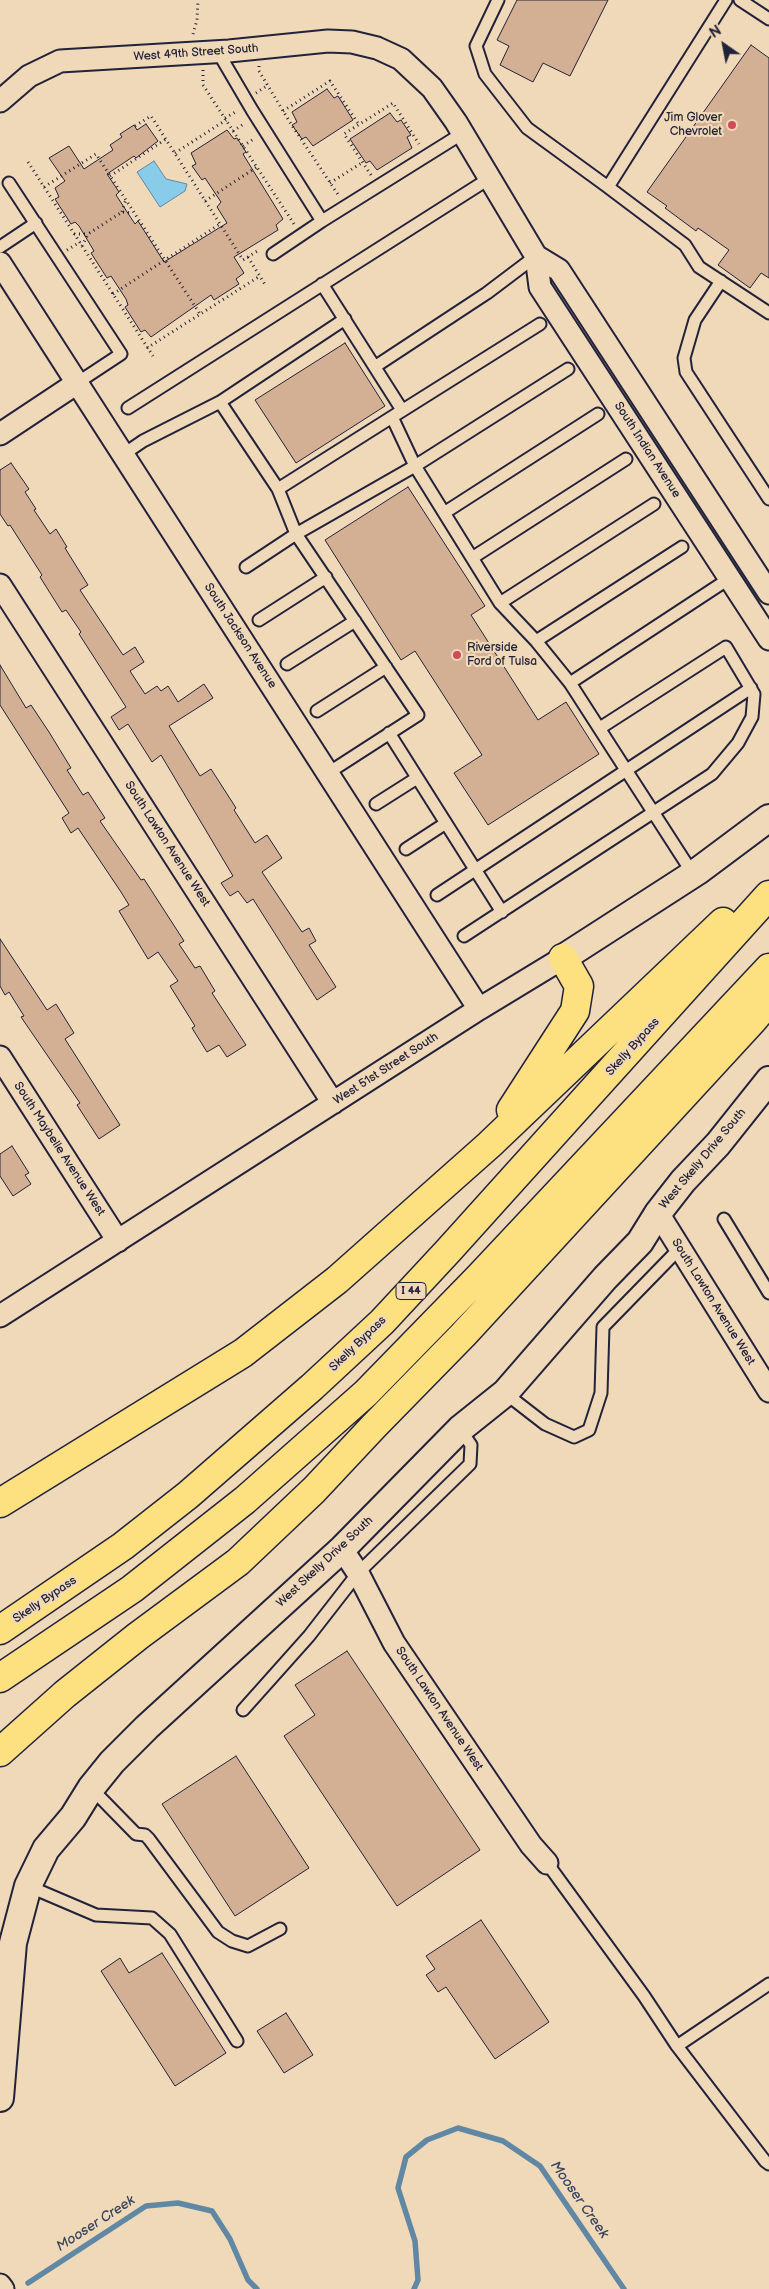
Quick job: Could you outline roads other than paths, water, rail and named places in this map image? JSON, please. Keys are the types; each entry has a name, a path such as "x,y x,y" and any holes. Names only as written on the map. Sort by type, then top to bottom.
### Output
{"highway":[{"path":"0,1503 243,1353 337,1280 489,1145 769,880"},
{"name":"Skelly Bypass","path":"0,1630 123,1546 188,1495 312,1388 382,1322 769,895"},
{"path":"489,1145 575,1011 579,986 563,958"},
{"path":"0,1678 132,1589 245,1500 366,1393 479,1277 769,968"},
{"path":"0,1752 65,1694 138,1636 238,1562 314,1490 463,1335 764,1012"}],"street":[{"name":"West 49th Street South","path":"0,101 28,76 60,61 198,61 218,52 328,41 352,42 378,48 401,59"},
{"name":"South Indian Avenue","path":"401,59 432,88 463,133 536,256 540,287 769,639"},
{"name":"South Indian Avenue","path":"536,256 559,270 769,593"},
{"name":"South Jackson Avenue","path":"0,264 124,454 479,1009"},
{"path":"0,434 77,383"},
{"path":"730,578 750,564"},
{"name":"South Lawton Avenue West","path":"0,586 333,1103"},
{"name":"West 51st Street South","path":"0,1316 693,874 769,818"},
{"name":"South Maybelle Avenue West","path":"0,1057 118,1241"},
{"name":"West Skelly Drive South","path":"0,2098 13,1943 28,1886 46,1849 73,1817 91,1788 112,1762 147,1727 342,1549 460,1429 505,1393 605,1278 640,1242 658,1213 769,1080"},
{"name":"South Lawton Avenue West","path":"658,1213 769,1391"},
{"name":"South Lawton Avenue West","path":"342,1549 358,1573 394,1643 531,1845 547,1863"},
{"path":"0,2285 3,2289"}],"lane":[{"path":"498,0 476,46 486,74 527,128 686,245 700,266 769,313"},
{"path":"608,187 726,0"},
{"path":"740,0 769,19"},
{"path":"218,52 322,221"},
{"path":"268,251 322,221 463,133"},
{"path":"128,408 490,178"},
{"path":"9,183 121,354 77,383"},
{"path":"0,247 36,223"},
{"path":"376,366 486,293 536,256"},
{"path":"721,281 695,320 684,358 686,372 769,499"},
{"path":"322,284 376,366 402,410"},
{"path":"124,454 143,441 220,402 345,319"},
{"path":"278,489 540,324"},
{"path":"246,567 296,534 414,466 568,369"},
{"path":"220,402 278,489 296,534 418,715 328,773"},
{"path":"444,513 598,414"},
{"path":"392,417 414,466 500,603 536,641 570,683 693,874"},
{"path":"472,558 626,459"},
{"path":"500,603 654,504"},
{"path":"536,641 682,547"},
{"path":"259,620 326,577"},
{"path":"570,683 730,578"},
{"path":"287,664 355,621"},
{"path":"464,936 712,774 738,743 752,717 754,694 726,647 600,728"},
{"path":"317,711 386,667"},
{"path":"437,895 751,688"},
{"path":"389,733 502,912"},
{"path":"376,804 417,778"},
{"path":"406,849 446,823"},
{"path":"724,1220 769,1293"},
{"path":"505,1393 545,1424 574,1437 589,1430 600,1393 602,1327 679,1249"},
{"path":"243,1710 309,1636 358,1573 470,1464 471,1445 460,1429"},
{"path":"91,1788 136,1834 145,1835 149,1839 218,1932 232,1941 248,1946 280,1929"},
{"path":"547,1863 644,1996 677,2046 765,2162 769,2164"},
{"path":"28,1886 96,1915 152,1918 170,1934 238,2041"},
{"path":"677,2046 769,1984"}],"water":[{"path":"154,161 166,179 187,184 185,191 160,207 137,172"}],"waterway":[{"name":"Mooser Creek","path":"414,2289 418,2280 415,2241 398,2188 406,2157 427,2140 458,2128 503,2141 540,2166 624,2289"},
{"name":"Mooser Creek","path":"28,2283 146,2206 178,2203 212,2211 230,2239 248,2280 257,2289"}],"place":[{"name":"Jim Glover Chevrolet","path":"732,125"},
{"name":"Riverside Ford of Tulsa","path":"457,655"}]}
